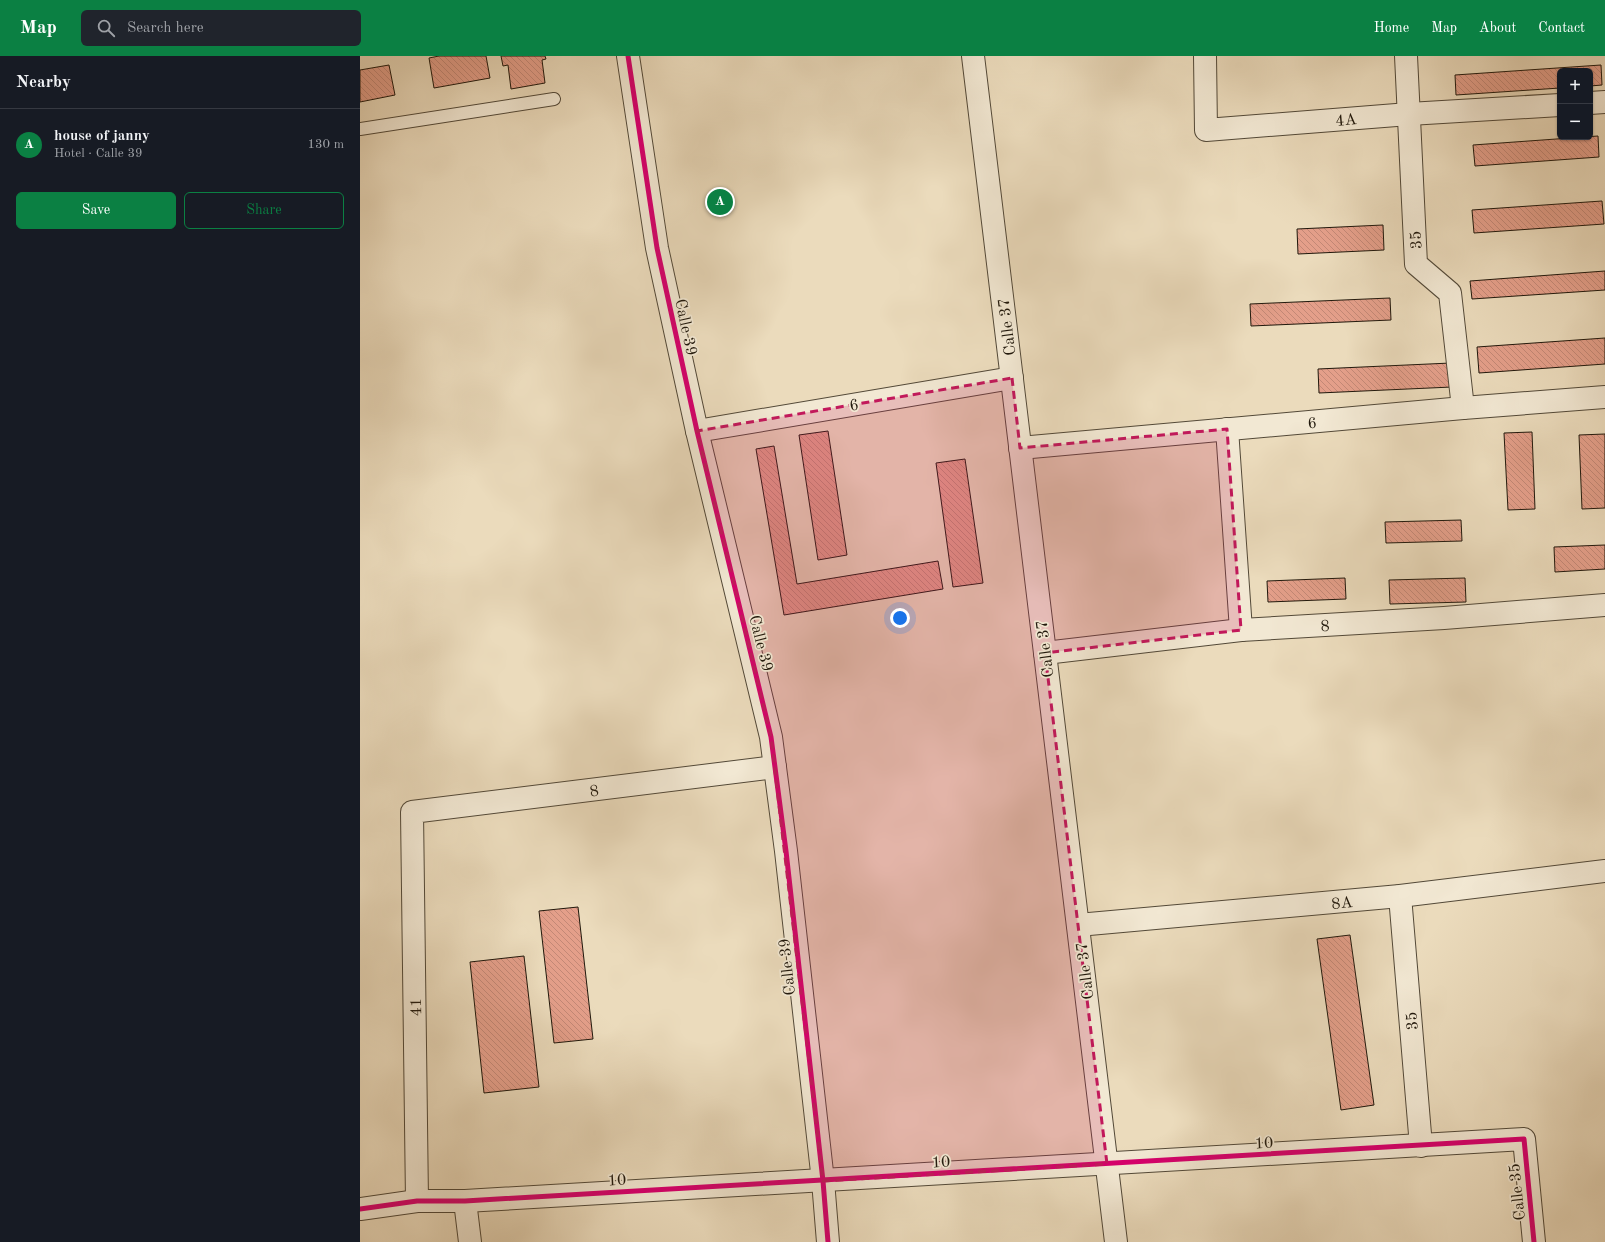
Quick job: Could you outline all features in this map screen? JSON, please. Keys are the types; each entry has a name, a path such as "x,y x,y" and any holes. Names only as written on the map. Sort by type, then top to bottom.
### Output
{"street":[{"name":"Calle 39","path":"628,56 657,248 697,431 771,737 786,851 823,1181 828,1242"},
{"name":"Calle 37","path":"973,56 1116,1242"},
{"name":"4A","path":"1205,56 1206,130 1409,114 1557,105"},
{"name":"35","path":"1406,56 1416,264 1450,293 1463,408"},
{"path":"1593,103 1605,102"},
{"name":"6","path":"697,431 1012,378"},
{"name":"6","path":"1020,448 1463,408 1605,397"},
{"path":"1226,429 1241,630"},
{"name":"8","path":"1045,653 1241,630 1444,618 1605,605"},
{"name":"8","path":"412,812 775,767"},
{"name":"41","path":"412,812 417,1201"},
{"name":"8A","path":"1078,925 1400,896 1605,871"},
{"name":"35","path":"1400,896 1421,1146"},
{"name":"10","path":"360,1209 417,1201 465,1201 1524,1140"},
{"name":"Calle 35","path":"1524,1140 1534,1242"},
{"path":"465,1201 470,1242"}],"lane":[{"path":"360,129 554,99"}],"highlighted area":[{"path":"1012,378 1020,448 1227,429 1241,630 1045,653 1107,1164 823,1181 771,737 697,431"}],"building":[{"path":"439,56 486,56 490,78 434,88 429,58"},
{"path":"501,56 545,56 546,59 542,60 545,83 511,89 508,65 503,66"},
{"path":"389,65 395,95 360,102 360,70"},
{"path":"1601,65 1602,85 1593,86 1593,68 1557,68"},
{"path":"1557,68 1557,88 1456,95 1455,75"},
{"path":"1593,136 1598,136 1599,157 1475,166 1473,145 1557,139 1593,140"},
{"path":"1602,201 1604,224 1474,233 1472,210"},
{"path":"1383,225 1384,250 1298,254 1297,229"},
{"path":"1605,271 1605,290 1472,299 1470,281"},
{"path":"1390,298 1391,320 1251,326 1250,304"},
{"path":"1605,338 1605,364 1479,373 1477,347"},
{"path":"1451,363 1452,387 1319,393 1318,369"},
{"path":"828,431 847,555 818,560 799,435"},
{"path":"1532,432 1535,509 1508,510 1504,433"},
{"path":"1605,434 1605,508 1582,509 1579,435"},
{"path":"774,446 797,584 938,561 943,589 784,615 756,449"},
{"path":"965,459 983,583 953,587 936,463"},
{"path":"1461,520 1462,541 1386,543 1385,522"},
{"path":"1605,545 1605,569 1555,572 1554,547"},
{"path":"1345,578 1346,599 1268,602 1267,581"},
{"path":"1465,578 1466,602 1390,604 1389,580"},
{"path":"578,907 593,1039 554,1043 539,911"},
{"path":"1350,935 1374,1105 1341,1110 1317,939"},
{"path":"524,956 539,1087 484,1093 470,962"}],"cycle path":[{"path":"628,56 657,248 697,431 771,737 786,851 823,1181 828,1242"},
{"path":"360,1209 417,1201 465,1201 1524,1139 1534,1242"}],"place":[{"name":"house of janny","path":"720,202"}]}
